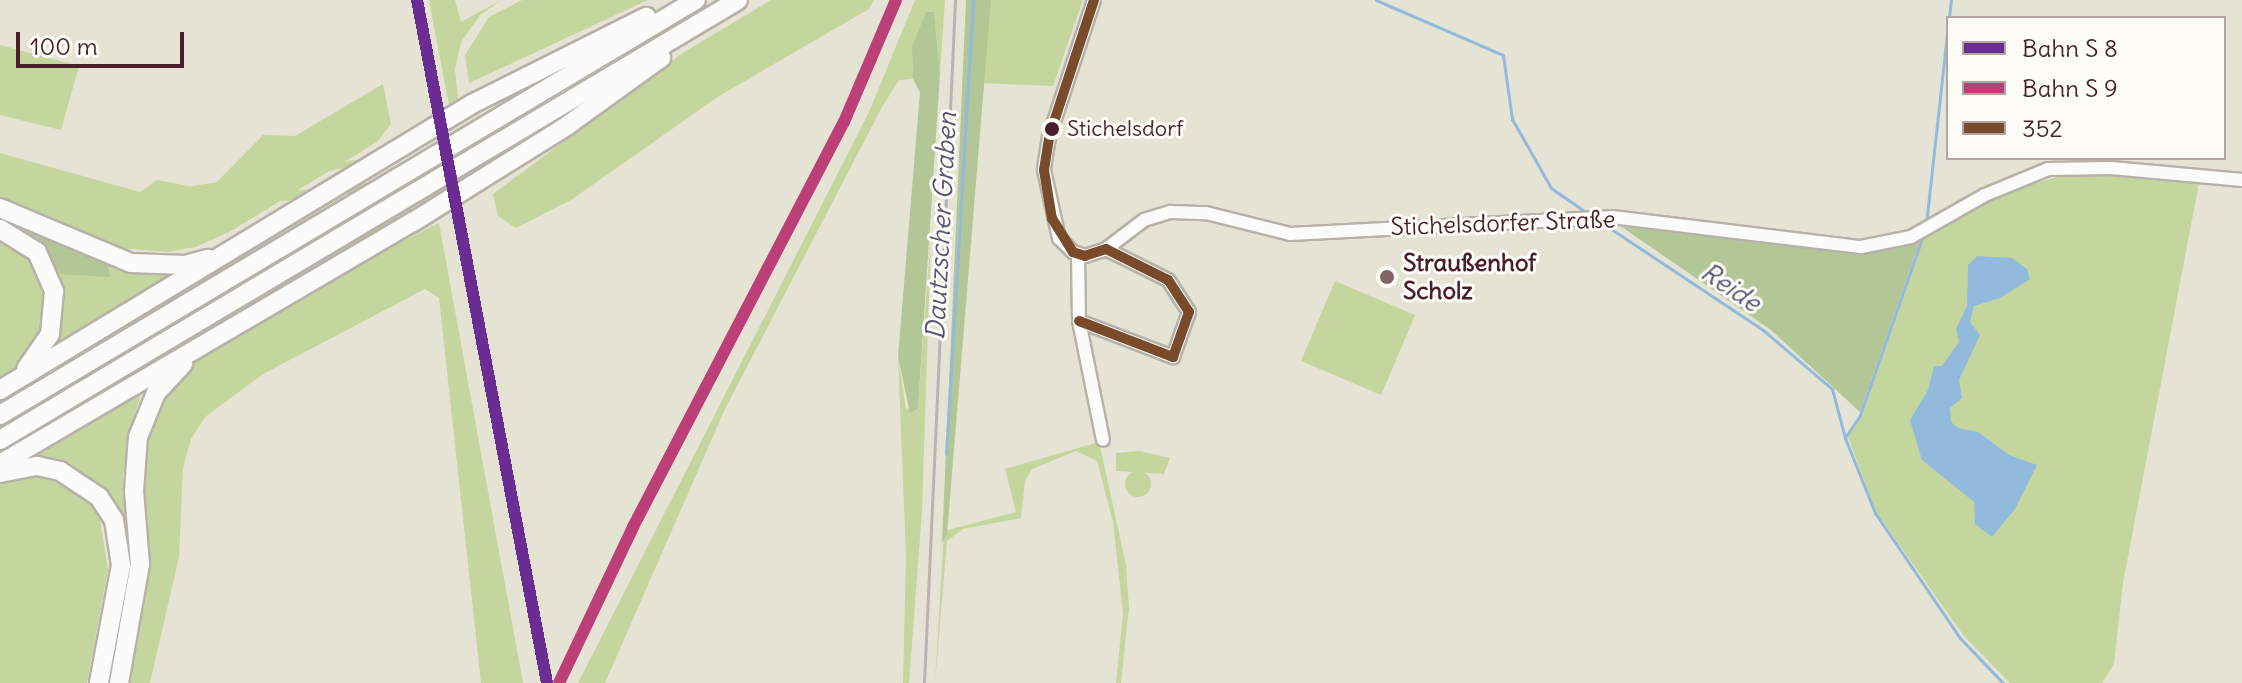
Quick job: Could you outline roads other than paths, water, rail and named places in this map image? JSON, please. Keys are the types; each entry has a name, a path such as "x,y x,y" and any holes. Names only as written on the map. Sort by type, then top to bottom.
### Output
{"highway":[{"path":"1,390 248,243 472,104 681,0"},
{"path":"0,415 696,0"},
{"path":"0,440 738,0"},
{"path":"0,464 413,222 591,109 709,17"},
{"path":"0,208 131,263 185,265 248,243"},
{"path":"0,229 37,252 56,299 42,350 1,390"},
{"path":"119,683 140,564 134,471 142,422 165,380 229,328"},
{"path":"0,473 37,466 60,471 99,497 114,520 121,565 99,683"}],"street":[{"path":"1094,0 1049,137 1044,170 1059,238 1078,255 1079,321 1103,440"},
{"name":"Stichelsdorfer Straße","path":"1078,255 1106,249 1144,220 1171,212 1206,213 1290,234 1606,218 1843,246 1911,237 1985,195 2048,169 2111,168 2242,180"},
{"path":"1079,321 1173,357 1189,312 1168,280 1106,249"}],"water":[{"path":"1977,256 2012,258 2027,269 2030,279 2000,298 1974,306 1970,322 1980,335 1959,380 1962,398 1950,408 1951,422 1958,428 1978,432 2009,455 2037,465 2015,509 1992,537 1975,524 1974,502 1922,460 1910,420 1928,390 1934,366 1942,366 1959,342 1956,329 1967,306 1968,265"}],"waterway":[{"name":"Dautzscher Graben","path":"946,454 973,0"},
{"name":"Reide","path":"1376,0 1503,55 1512,119 1551,188 1590,215"},
{"path":"1949,16 1951,0"},
{"path":"1926,224 1946,43"},
{"name":"Reide","path":"1599,221 1763,330 1832,389 1845,438 1875,513 1960,638 2003,683"},
{"path":"1846,436 1860,415 1923,235"}],"railway":[{"path":"924,683 955,0"}],"place":[{"name":"Stichelsdorf","path":"1052,129"},
{"name":"Straußenhof Scholz","path":"1387,277"}]}
